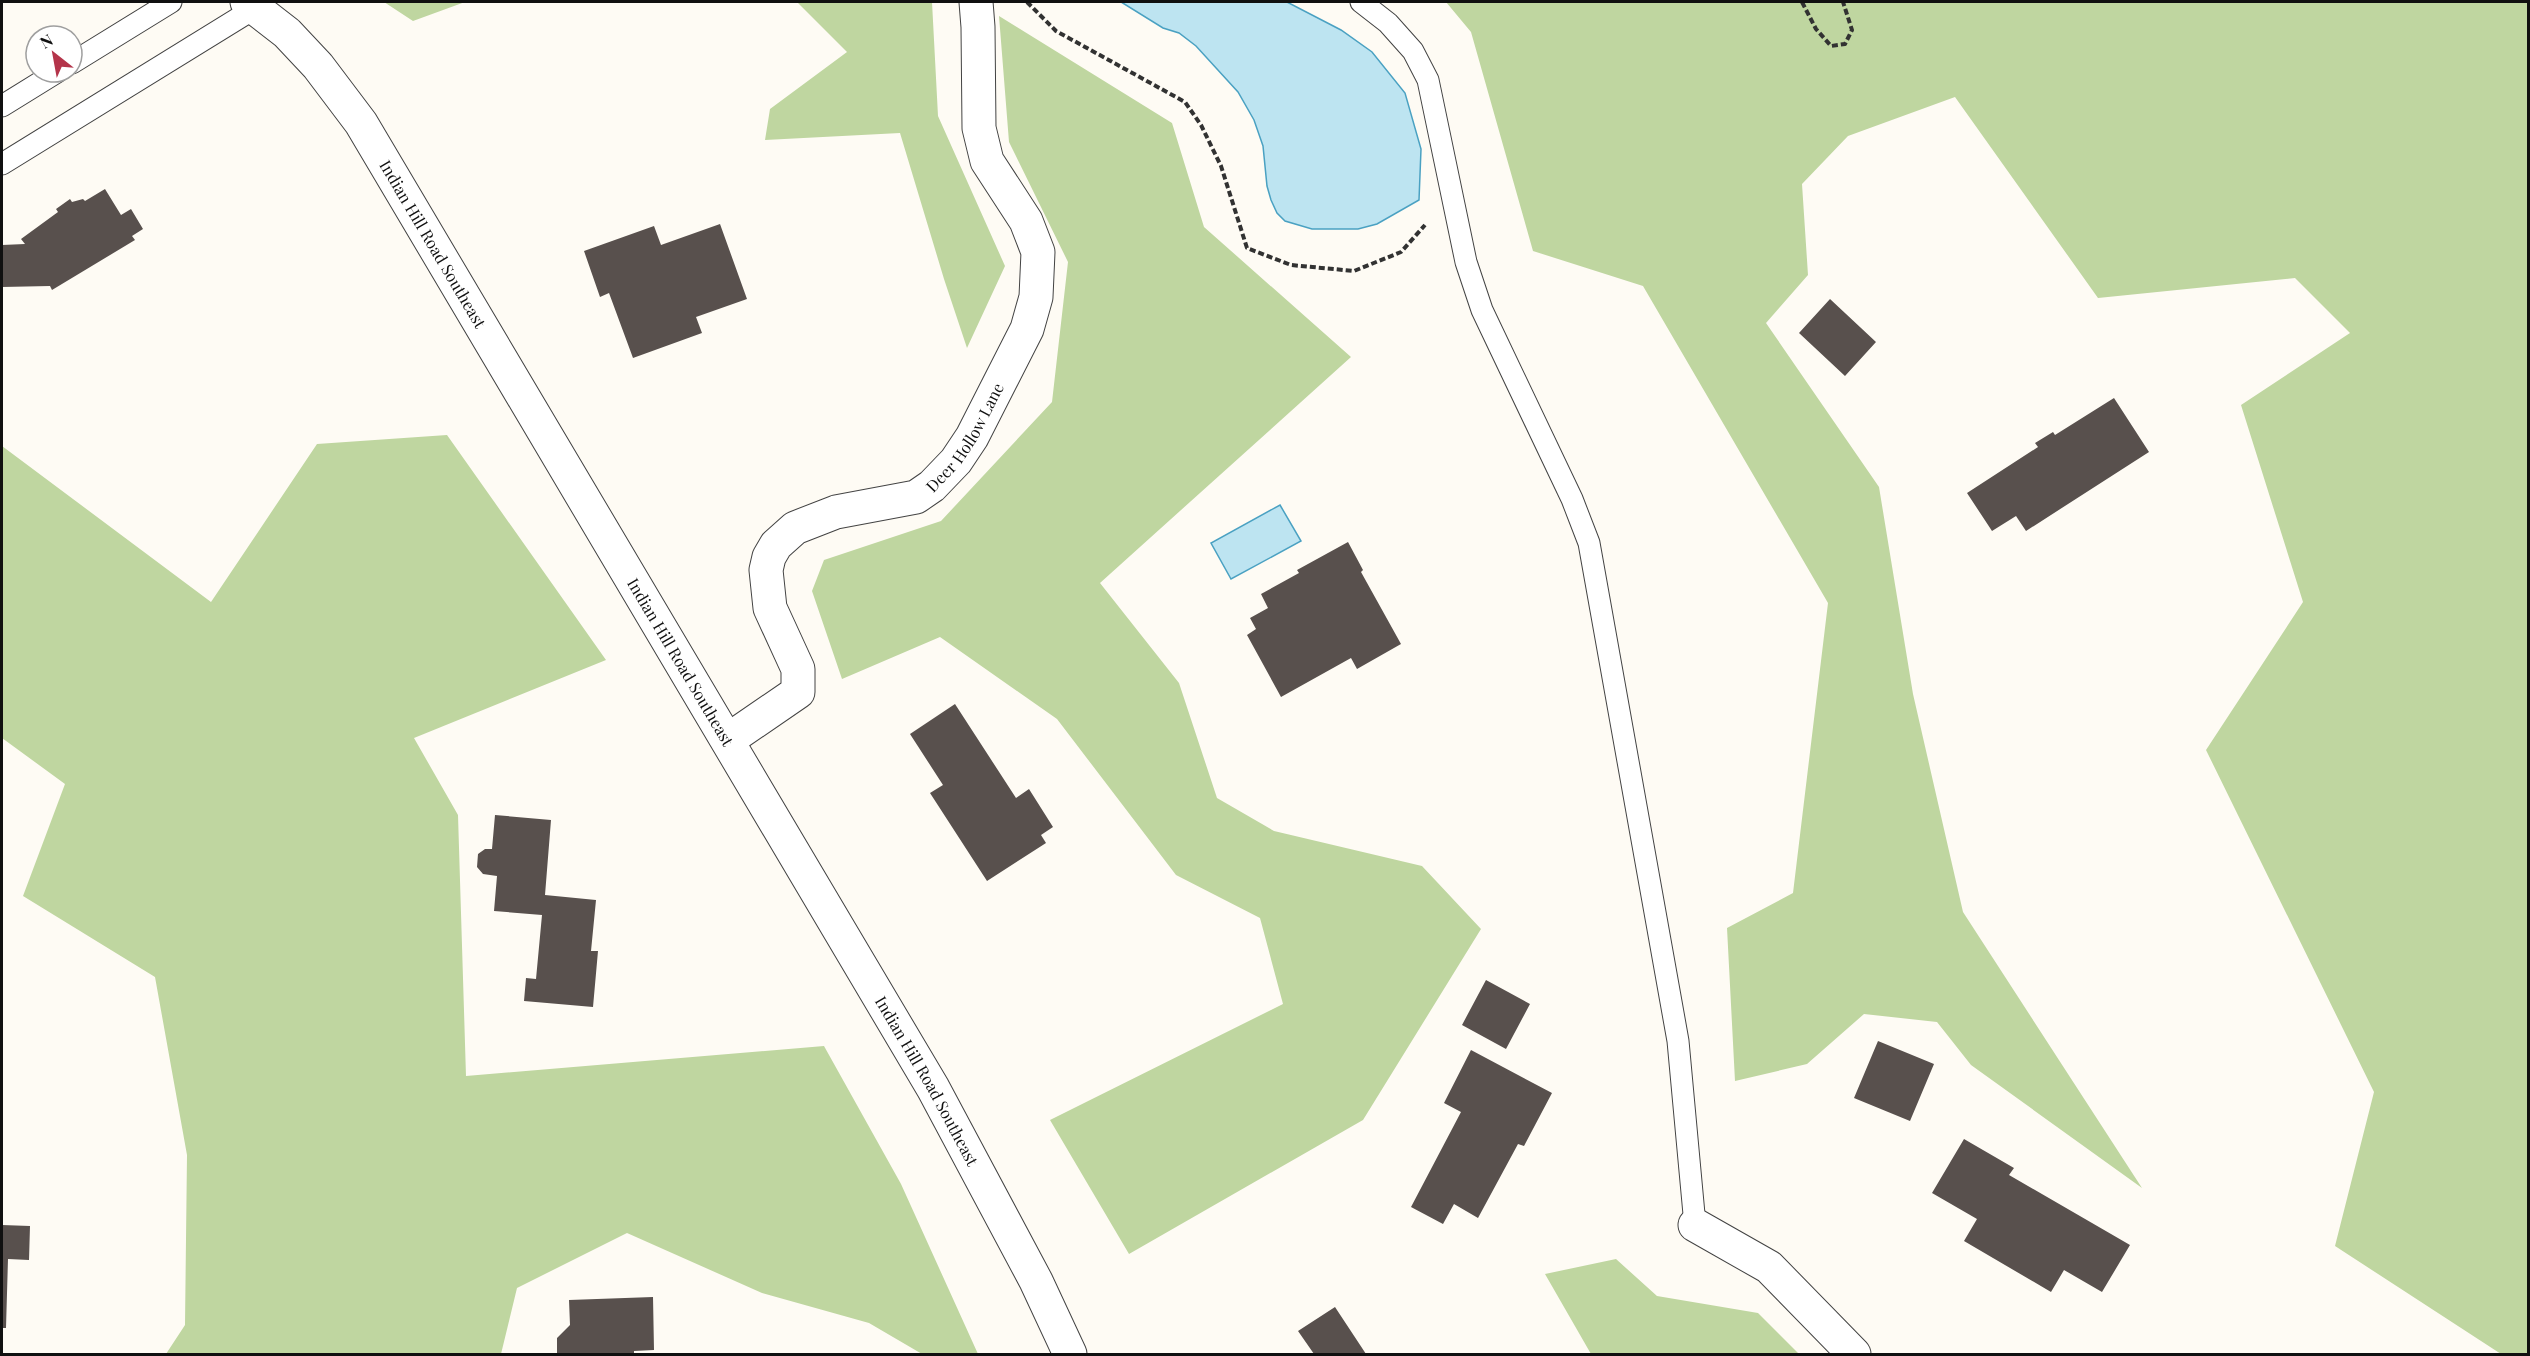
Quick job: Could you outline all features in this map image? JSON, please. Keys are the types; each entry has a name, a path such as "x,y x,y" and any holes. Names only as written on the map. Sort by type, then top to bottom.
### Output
{"street":[{"name":"Deer Hollow Lane","path":"728,740 798,692 798,669 770,608 766,570 769,556 776,545 795,528 836,512 916,497 932,486 956,461 972,438 1027,329 1036,297 1038,252 1026,221 987,161 979,128 976,2"},
{"name":"Indian Hill Road Southeast","path":"251,5 287,33 318,66 361,123 933,1088 1036,1281 1070,1354"},
{"path":"1695,1225 1769,1267 1854,1354"}],"lane":[{"path":"84,56 171,2"},
{"path":"1361,2 1388,23 1413,51 1428,80 1466,262 1482,310 1572,499 1588,543 1678,1041 1695,1225"},
{"path":"2,164 251,5"},
{"path":"2,106 38,84"}],"path":[{"path":"1027,2 1056,31 1185,102 1201,125 1221,166 1247,248 1291,264 1354,271 1401,252 1452,194"},
{"path":"1802,2 1816,29 1831,46 1845,44 1852,30 1843,2"}],"green space":[{"path":"384,2 465,2 413,21"},
{"path":"797,2 932,2 938,116 1005,266 967,348 900,133 765,140 770,109 847,52"},
{"path":"1446,2 2528,2 2528,1354 2501,1354 2335,1246 2374,1092 2206,750 2303,602 2241,405 2350,333 2295,278 2098,298 1955,97 1848,136 1802,184 1808,275 1766,323 1879,487 1913,694 1963,912 2142,1188 1971,1065 1937,1022 1864,1014 1807,1064 1735,1081 1727,928 1793,893 1828,603 1643,286 1533,251 1471,32"},
{"path":"999,16 1172,123 1204,227 1351,357 1100,583 1179,683 1217,798 1274,831 1422,866 1481,929 1363,1120 1129,1254 1050,1120 1283,1004 1260,918 1176,875 1057,719 940,637 842,679 812,591 824,560 941,521 1052,402 1068,262 1009,142"},
{"path":"447,435 606,660 414,738 458,815 466,1076 824,1046 901,1184 978,1354 922,1354 869,1323 762,1293 627,1233 517,1288 501,1354 166,1354 185,1325 187,1155 155,977 23,896 65,784 2,738 2,446 211,602 317,444"},
{"path":"1616,1259 1657,1296 1758,1313 1799,1354 1591,1354 1545,1274"}],"water":[{"path":"1121,2 1287,2 1341,30 1372,52 1405,93 1421,149 1419,200 1377,224 1358,229 1312,229 1285,221 1277,213 1271,200 1267,186 1263,146 1254,120 1238,92 1196,46 1179,33 1163,28"},
{"path":"1280,505 1301,541 1231,579 1211,543"}],"building":[{"path":"105,189 121,215 131,209 143,229 132,236 135,240 52,290 50,286 2,287 2,245 25,244 21,239 58,212 56,209 70,199 72,202 83,199 85,201"},
{"path":"720,224 747,299 696,317 702,333 633,358 609,293 600,297 584,251 654,226 661,245"},
{"path":"1830,299 1876,342 1845,376 1799,333"},
{"path":"2114,398 2149,452 2026,531 2016,516 1992,531 1967,493 2038,447 2035,443 2053,432 2055,435"},
{"path":"1348,542 1363,570 1361,572 1401,644 1357,669 1351,658 1281,697 1247,635 1256,629 1250,618 1268,608 1261,594 1299,573 1297,570"},
{"path":"955,704 1016,798 1029,789 1053,827 1041,835 1046,843 987,881 930,793 943,785 910,734"},
{"path":"495,815 551,820 545,895 596,900 591,951 598,951 593,1007 524,1001 526,978 536,979 542,915 494,911 497,876 483,874 477,867 478,854 485,849 492,849"},
{"path":"1486,980 1530,1004 1506,1049 1462,1025"},
{"path":"1878,1041 1934,1064 1910,1121 1854,1098"},
{"path":"1471,1050 1552,1093 1524,1146 1518,1144 1478,1218 1454,1204 1443,1224 1411,1207 1461,1112 1444,1103"},
{"path":"1964,1139 2014,1168 2009,1175 2130,1245 2102,1292 2064,1270 2051,1292 1964,1241 1977,1219 1932,1193"},
{"path":"2,1225 30,1226 29,1260 8,1259 6,1328 2,1328"},
{"path":"653,1297 654,1350 634,1351 634,1354 557,1353 557,1338 570,1325 569,1300"},
{"path":"1335,1307 1366,1354 1314,1354 1298,1331"}]}
